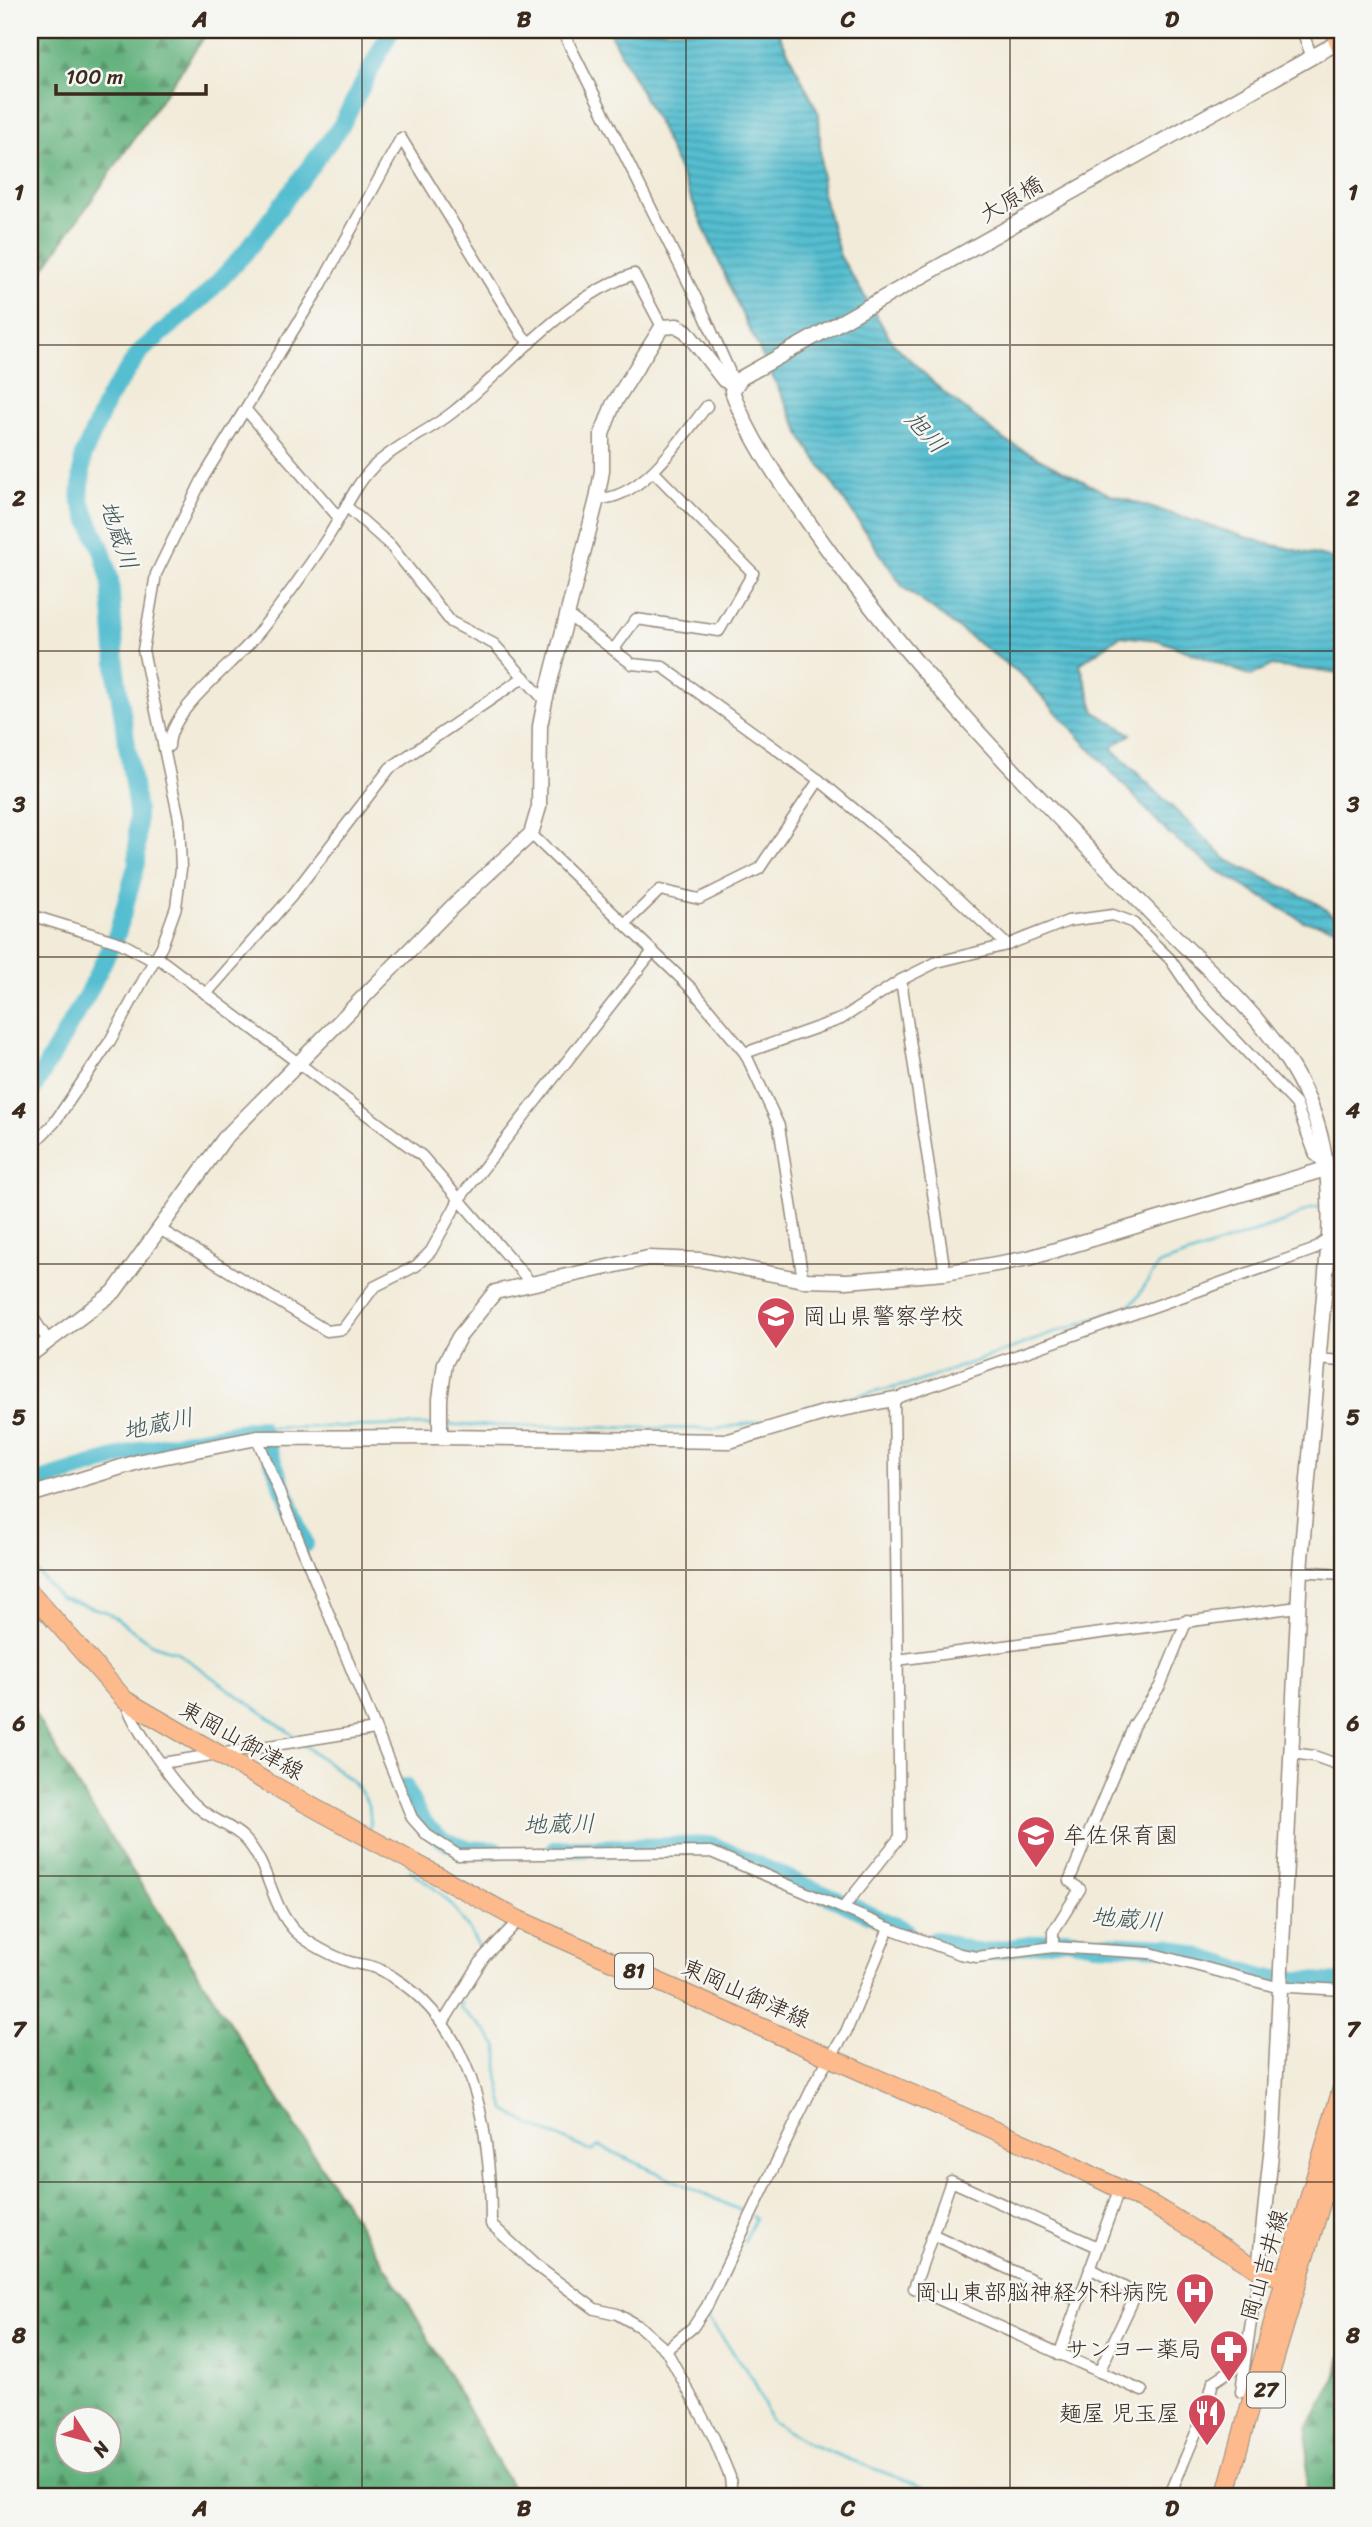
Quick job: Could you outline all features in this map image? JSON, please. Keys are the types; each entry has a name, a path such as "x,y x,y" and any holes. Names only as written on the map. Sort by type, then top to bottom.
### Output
{"main road":[{"name":"東岡山御津線","path":"30,1592 125,1700 519,1920 1120,2187 1259,2270 1291,2281"},
{"name":"岡山吉井線","path":"1235,2497 1342,2088"},
{"name":"岡山吉井線","path":"1225,2497 1291,2281 1336,2176 1342,2133"}],"street":[{"path":"562,30 738,381"},
{"path":"1303,30 1307,57"},
{"name":"大原橋","path":"738,381 1339,40"},
{"path":"30,1147 54,1123 90,1073 156,959 176,907 181,869 179,819 168,756 143,650 156,575 203,478 321,285 401,138 530,343"},
{"path":"168,756 169,732 185,709 256,636 372,469 385,457 454,411 574,305 615,281 634,274 662,327"},
{"path":"662,327 677,326 685,331 724,380 738,381"},
{"path":"30,1354 114,1292 223,1139 298,1060 454,905 531,834 539,807 540,726 597,499 606,424 613,405 662,327"},
{"path":"738,381 732,391 740,413 789,495 842,571 926,675 1062,820 1249,1009 1280,1051 1307,1098 1326,1149 1334,1232 1316,1360 1300,1571 1273,2135 1259,2270 1241,2392"},
{"path":"597,499 610,499 654,472 707,406"},
{"path":"246,410 339,518"},
{"path":"614,649 636,619 719,631 753,573 654,472"},
{"path":"346,506 390,545 452,622 494,644 545,701"},
{"path":"569,616 632,664 663,667 819,780 925,868 1007,945"},
{"path":"206,994 291,897 390,768 524,677"},
{"path":"625,923 660,890 699,899 759,869 819,780"},
{"path":"531,834 692,989 746,1053 779,1126 803,1280"},
{"path":"30,915 121,943 156,959 298,1060 422,1156 531,1283"},
{"path":"746,1053 841,1020 901,980 937,961 1007,945 1068,921 1114,915 1132,922 1170,959 1196,999 1296,1104 1315,1155 1329,1168"},
{"path":"158,1228 327,1331 343,1329 374,1287 416,1266 431,1251 460,1198 653,951"},
{"path":"901,980 945,1273"},
{"path":"440,1437 440,1399 445,1363 459,1337 495,1292 648,1258 702,1261 803,1280 847,1281 945,1273 1030,1258 1329,1168"},
{"path":"30,1495 141,1461 257,1438 440,1437 729,1441 827,1412 894,1399 1313,1250 1334,1232"},
{"path":"30,1313 49,1342"},
{"path":"1316,1360 1342,1361"},
{"path":"843,1909 900,1837 894,1399"},
{"path":"257,1438 412,1818 427,1835 458,1855 711,1852 889,1928 960,1954 977,1957 1053,1947 1150,1953 1184,1960 1218,1973 1282,1978 1342,1990"},
{"path":"1300,1571 1342,1574"},
{"path":"897,1660 1298,1607"},
{"path":"1053,1947 1053,1932 1080,1889 1069,1881 1134,1725 1160,1686 1187,1620"},
{"path":"125,1700 131,1719 197,1807 243,1838 265,1868 283,1915 296,1932 348,1961 379,1969 417,1994 444,2021 471,2079 486,2130 491,2224 535,2265 595,2309 617,2314 640,2327 666,2350 714,2438 730,2477 732,2497"},
{"path":"162,1763 375,1729"},
{"path":"1292,1753 1314,1756 1342,1766"},
{"path":"444,2021 484,1956 519,1920"},
{"path":"666,2350 693,2327 706,2306 816,2080 846,2032 889,1928"},
{"path":"1098,2247 951,2181 914,2288 1142,2391"},
{"path":"1059,2355 1120,2187"},
{"path":"934,2235 1079,2301"},
{"path":"1090,2268 1136,2294 1099,2372"},
{"path":"1169,2497 1206,2409 1213,2382 1245,2361"}],"green space":[{"path":"30,30 209,30 30,289"},
{"path":"30,1706 76,1783 405,2297 517,2497 30,2497"},
{"path":"1342,2355 1342,2497 1306,2497 1308,2428 1334,2381"}],"water":[{"name":"旭川","path":"608,30 777,30 819,114 822,193 840,256 893,343 941,390 1004,440 1108,494 1265,543 1342,561 1342,673 1270,666 1251,676 1158,640 1120,636 1080,664 1095,712 1131,734 1111,748 1227,860 1317,903 1342,922 1342,929 1303,921 1216,870 1168,833 1024,677 903,587 805,443 741,312 658,123"}],"waterway":[{"name":"地蔵川","path":"30,1094 87,995 117,934 137,863 137,811 117,679 110,580 102,550 80,500 83,456 108,398 141,351 205,296 244,254 341,126 391,30"},
{"path":"445,1425 718,1429 780,1418 816,1405 915,1383 1129,1306 1158,1265 1284,1222 1311,1208 1325,1206"},
{"path":"260,1428 435,1425"},
{"name":"地蔵川","path":"30,1484 144,1449 260,1428 305,1544"},
{"path":"30,1564 60,1598 107,1612 152,1644 177,1652 296,1737"},
{"path":"303,1744 350,1779 359,1790 367,1801 369,1829"},
{"name":"地蔵川","path":"405,1787 419,1816 438,1836 462,1847 496,1850"},
{"name":"地蔵川","path":"555,1849 712,1845 905,1930"},
{"path":"410,1870 452,1906 482,1953"},
{"name":"地蔵川","path":"935,1940 979,1953 1066,1939 1096,1944 1169,1947 1266,1978 1342,1983"},
{"path":"462,2002 459,2007 485,2030 498,2047 498,2076 505,2110 530,2125 592,2151 599,2146 746,2213"},
{"path":"744,2242 756,2218 752,2216"},
{"path":"706,2316 753,2379 771,2421 809,2444 949,2497"}],"place":[{"name":"岡山県警察学校","path":"776,1350"},
{"name":"牟佐保育園","path":"1036,1869"},
{"name":"岡山東部脳神経外科病院","path":"1195,2326"},
{"name":"サンヨー薬局","path":"1229,2383"},
{"name":"麺屋 児玉屋","path":"1207,2447"}]}
